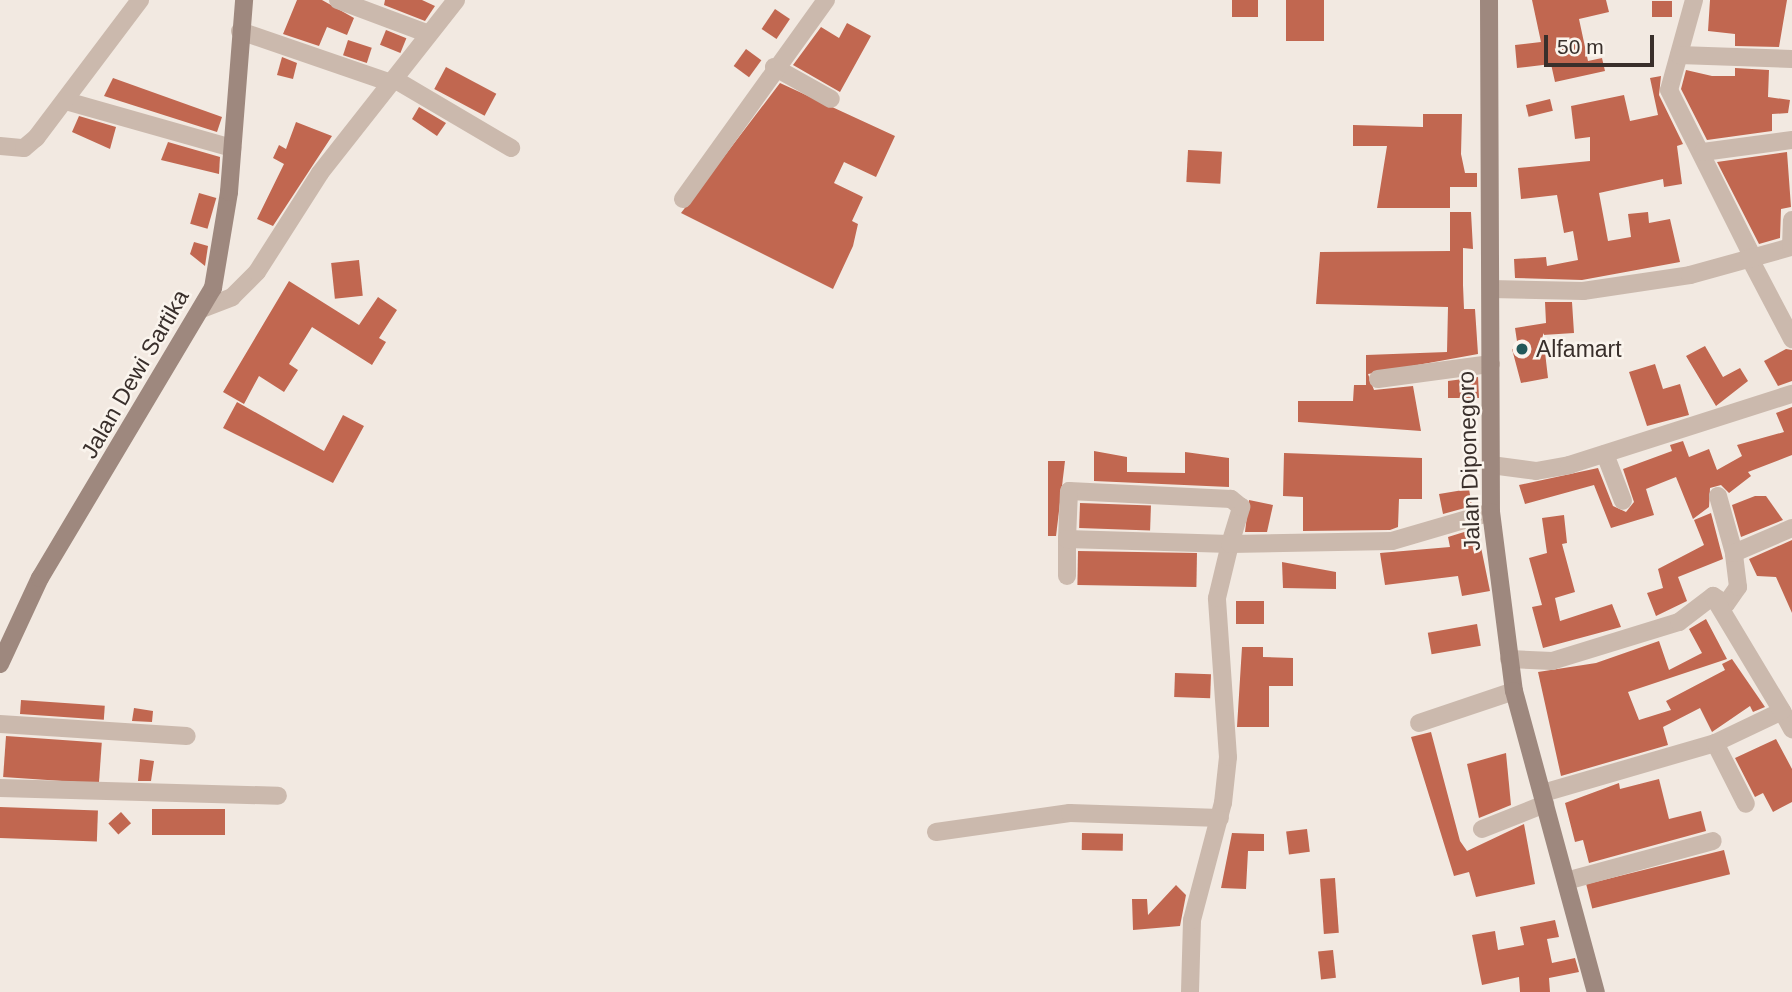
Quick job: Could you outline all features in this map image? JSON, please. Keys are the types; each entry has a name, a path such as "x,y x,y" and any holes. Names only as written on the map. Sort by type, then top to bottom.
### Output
{"street":[{"path":"0,146 30,144 66,101 140,0"},
{"name":"Jalan Dewi Sartika","path":"0,664 40,579 204,308 223,231 244,0"},
{"path":"338,0 429,34"},
{"path":"204,308 232,297 257,272 320,173 456,0"},
{"path":"683,199 774,67 826,0"},
{"name":"Jalan Diponegoro","path":"1489,0 1491,512 1514,691 1596,992"},
{"path":"1694,0 1669,90 1703,152 1750,256 1792,339"},
{"path":"240,31 393,81 511,148"},
{"path":"1679,55 1792,59"},
{"path":"774,67 831,99"},
{"path":"66,101 232,148"},
{"path":"1703,152 1792,140"},
{"path":"1491,289 1622,286 1792,249 1792,220"},
{"path":"1378,379 1490,364"},
{"path":"1491,465 1536,471 1605,454 1792,394"},
{"path":"1605,454 1623,501"},
{"path":"1067,576 1068,494 1076,489 1239,501 1217,598 1228,757 1220,818 1192,920 1189,992"},
{"path":"1713,596 1726,604 1736,594 1734,554 1718,496"},
{"path":"1068,539 1230,544 1392,541 1491,512"},
{"path":"1734,554 1792,528"},
{"path":"1509,659 1552,661 1630,638 1679,622 1713,596"},
{"path":"1713,596 1792,729"},
{"path":"1419,723 1514,691"},
{"path":"1482,829 1544,798 1715,743 1782,710"},
{"path":"0,724 187,736"},
{"path":"1715,743 1746,804"},
{"path":"0,788 278,796"},
{"path":"936,832 1070,813 1220,818"},
{"path":"1566,881 1713,841"}],"building":[{"path":"297,0 322,0 354,18 347,35 327,27 319,46 283,34"},
{"path":"385,0 422,0 435,6 425,21 384,5"},
{"path":"1232,0 1258,0 1258,17 1232,17"},
{"path":"1286,0 1324,0 1324,41 1286,41"},
{"path":"1532,0 1606,0 1609,12 1579,19 1588,61 1602,58 1605,71 1555,82 1551,64 1517,68 1515,45 1541,42"},
{"path":"1710,0 1787,0 1779,47 1735,46 1735,34 1708,31"},
{"path":"1652,1 1672,1 1672,17 1652,17"},
{"path":"775,9 790,19 777,39 762,29"},
{"path":"847,23 871,36 840,92 793,65 821,27 839,38"},
{"path":"386,30 406,38 400,53 380,45"},
{"path":"348,40 372,48 367,63 343,55"},
{"path":"746,49 761,60 749,77 734,66"},
{"path":"282,57 297,63 293,79 277,75"},
{"path":"446,67 496,94 485,116 434,89"},
{"path":"1735,68 1769,70 1768,97 1790,100 1788,113 1772,114 1772,131 1707,140 1681,89 1686,70 1712,76 1735,76"},
{"path":"1661,76 1659,95 1683,144 1677,146 1682,184 1664,187 1663,179 1599,193 1608,241 1631,237 1628,214 1648,212 1649,223 1670,219 1680,262 1582,280 1515,278 1514,259 1546,257 1547,266 1578,260 1573,231 1564,233 1557,195 1521,199 1518,168 1590,161 1590,137 1575,139 1571,106 1624,95 1630,121 1658,115 1650,78"},
{"path":"113,78 222,117 217,132 104,96"},
{"path":"780,83 895,136 876,177 844,162 834,183 863,197 852,221 858,224 853,246 833,289 681,213"},
{"path":"1550,99 1553,111 1529,117 1526,105"},
{"path":"419,107 446,123 437,136 412,119"},
{"path":"1423,114 1462,114 1461,154 1465,173 1477,173 1477,187 1450,187 1450,208 1377,208 1387,146 1353,146 1353,125 1423,127"},
{"path":"79,116 116,127 110,149 72,132"},
{"path":"296,122 332,136 273,226 257,219 284,164 273,158 279,145 286,149"},
{"path":"168,142 220,157 219,174 161,160"},
{"path":"1188,150 1222,152 1220,184 1186,182"},
{"path":"1787,152 1791,207 1781,209 1780,238 1759,244 1717,162"},
{"path":"199,193 216,198 207,229 190,224"},
{"path":"1450,212 1471,212 1473,249 1463,248 1464,309 1475,309 1478,354 1368,374 1374,390 1413,386 1421,431 1298,422 1298,401 1353,401 1354,385 1366,385 1366,355 1447,352 1448,307 1316,304 1320,252 1450,251"},
{"path":"194,242 208,246 205,266 190,254"},
{"path":"359,260 363,296 335,299 331,263"},
{"path":"289,281 359,325 378,297 397,310 379,338 386,342 372,365 312,327 289,364 298,370 284,392 259,376 244,404 223,392"},
{"path":"1545,302 1572,302 1574,333 1543,335 1548,378 1521,383 1512,349 1518,348 1515,328 1546,323"},
{"path":"1705,346 1723,377 1740,368 1748,381 1716,406 1686,356"},
{"path":"1786,349 1792,350 1792,381 1778,386 1764,361"},
{"path":"1655,364 1663,389 1680,384 1689,415 1647,426 1629,372"},
{"path":"1478,377 1479,398 1448,398 1448,381"},
{"path":"237,402 324,451 343,415 364,426 333,483 223,428"},
{"path":"1792,407 1792,455 1748,472 1751,476 1729,493 1721,485 1710,488 1709,507 1693,519 1676,477 1646,489 1654,515 1611,528 1594,485 1525,504 1519,485 1598,468 1613,506 1626,512 1634,502 1623,469 1672,451 1670,445 1683,441 1689,457 1709,449 1717,470 1742,456 1737,445 1784,432 1776,413"},
{"path":"1094,451 1127,457 1127,472 1185,473 1185,452 1229,458 1229,487 1094,481"},
{"path":"1284,453 1422,458 1422,499 1399,499 1398,527 1390,530 1303,531 1303,497 1283,496"},
{"path":"1048,461 1065,461 1056,536 1048,536"},
{"path":"1469,489 1472,506 1443,514 1439,494"},
{"path":"1755,496 1766,496 1783,520 1741,537 1732,505"},
{"path":"1249,500 1273,505 1267,532 1245,532"},
{"path":"1080,503 1151,505 1150,530 1079,528"},
{"path":"1711,513 1723,559 1678,577 1687,601 1656,616 1647,593 1663,588 1658,569 1704,545 1694,520"},
{"path":"1564,515 1567,543 1562,544 1575,592 1555,598 1560,621 1612,604 1621,627 1543,648 1532,607 1542,605 1529,558 1547,553 1542,518"},
{"path":"1477,528 1490,591 1462,596 1458,576 1385,585 1380,553 1450,547 1448,537"},
{"path":"1792,540 1792,613 1776,577 1757,576 1749,559"},
{"path":"1078,551 1197,553 1196,587 1077,585"},
{"path":"1282,562 1336,572 1336,589 1283,588"},
{"path":"1236,601 1264,601 1264,624 1236,624"},
{"path":"1706,619 1727,659 1628,692 1639,720 1671,710 1666,701 1725,670 1722,664 1732,659 1765,707 1753,712 1750,706 1712,732 1700,708 1663,727 1668,745 1561,776 1538,672 1596,663 1659,641 1669,670 1702,653 1689,629"},
{"path":"1477,624 1481,646 1432,654 1428,633"},
{"path":"1242,647 1263,647 1263,657 1293,658 1293,686 1269,686 1269,727 1237,727"},
{"path":"1175,673 1211,674 1210,698 1174,697"},
{"path":"21,700 105,706 104,720 20,714"},
{"path":"134,708 153,711 152,722 132,721"},
{"path":"1431,732 1460,841 1467,851 1524,824 1535,884 1476,897 1469,872 1454,876 1411,737"},
{"path":"6,736 102,743 99,784 3,777"},
{"path":"1776,739 1792,769 1792,802 1773,812 1763,793 1755,797 1735,758"},
{"path":"1506,753 1511,805 1479,818 1467,764"},
{"path":"140,759 154,761 151,781 138,781"},
{"path":"1659,779 1669,819 1701,811 1706,831 1589,863 1583,840 1575,842 1565,803 1619,783 1620,789"},
{"path":"0,807 98,810 97,841 0,838"},
{"path":"152,809 225,809 225,835 152,835"},
{"path":"121,812 131,823 118,835 108,823"},
{"path":"1307,829 1310,852 1289,854 1286,832"},
{"path":"1082,833 1123,834 1123,851 1082,850"},
{"path":"1232,833 1264,834 1264,851 1248,851 1246,889 1221,888"},
{"path":"1724,850 1730,874 1592,909 1586,884"},
{"path":"1335,878 1339,933 1324,934 1320,879"},
{"path":"1176,885 1186,895 1180,926 1133,930 1132,899 1147,899 1148,915"},
{"path":"1555,920 1559,937 1547,939 1552,963 1575,958 1579,972 1549,978 1550,992 1520,992 1519,977 1482,985 1472,935 1495,931 1498,950 1524,945 1520,927"},
{"path":"1333,950 1336,978 1321,979 1318,952"}],"place":[{"name":"Alfamart","path":"1522,349"}]}
